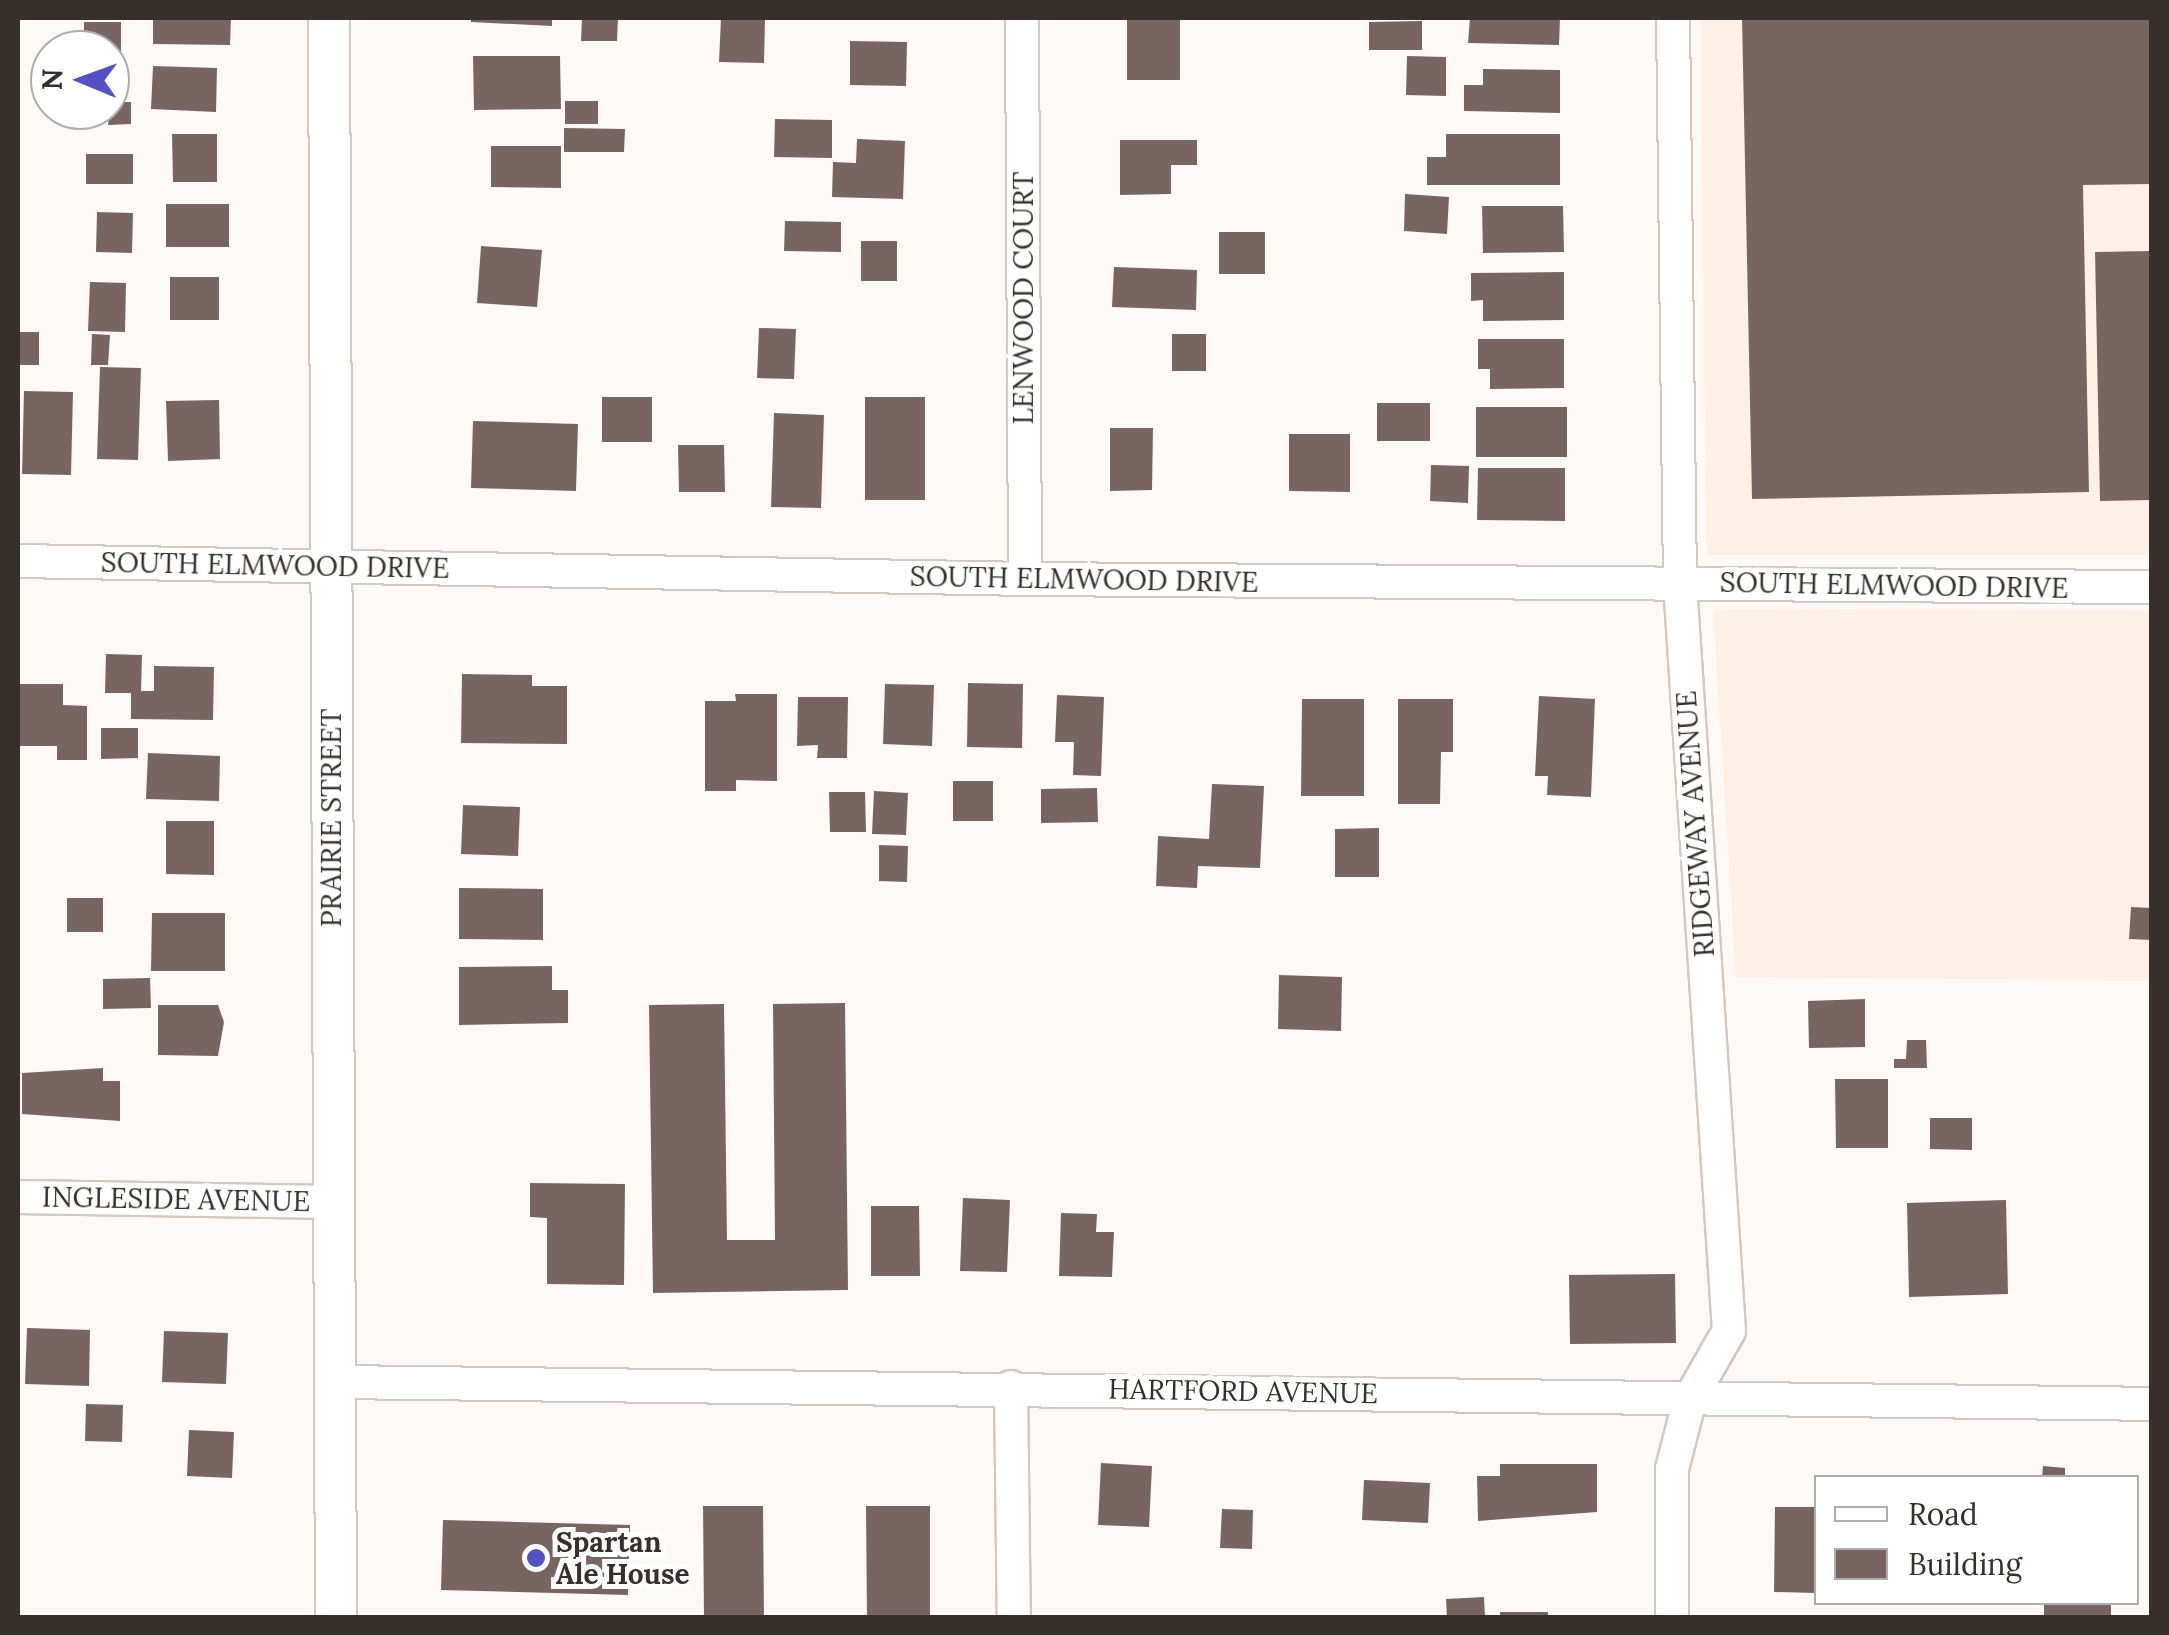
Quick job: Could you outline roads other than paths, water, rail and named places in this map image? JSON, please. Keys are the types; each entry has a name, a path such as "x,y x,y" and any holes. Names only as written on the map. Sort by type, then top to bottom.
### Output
{"street":[{"name":"PRAIRIE STREET","path":"329,18 336,1618"},
{"name":"LENWOOD COURT","path":"1022,18 1025,579"},
{"name":"RIDGEWAY AVENUE","path":"1672,18 1680,583 1729,1330 1690,1399 1672,1469 1672,1618"},
{"name":"SOUTH ELMWOOD DRIVE","path":"18,561 1025,579 2152,587"},
{"name":"INGLESIDE AVENUE","path":"18,1197 334,1202"},
{"name":"HARTFORD AVENUE","path":"335,1382 1012,1386 2152,1404"},
{"path":"1012,1386 1014,1618"}],"place":[{"name":"Spartan Ale House","path":"536,1558"}]}
